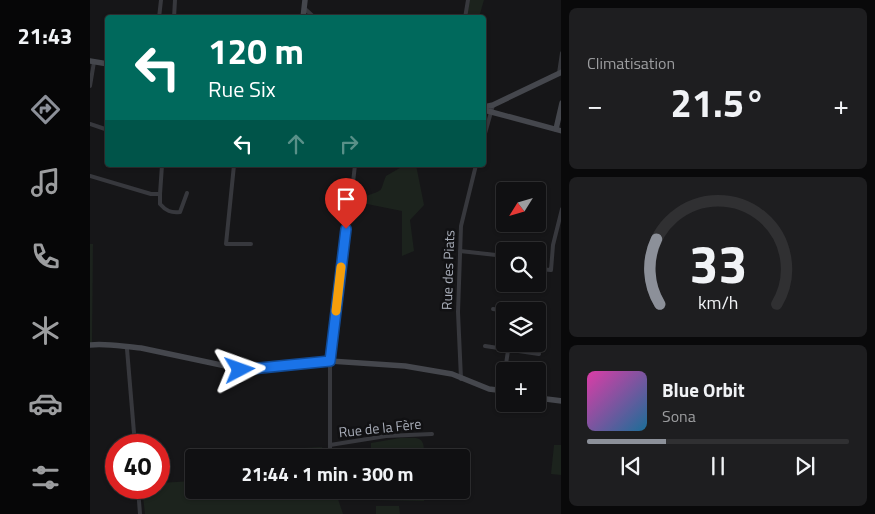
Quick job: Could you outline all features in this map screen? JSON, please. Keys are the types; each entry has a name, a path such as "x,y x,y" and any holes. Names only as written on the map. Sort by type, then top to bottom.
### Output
{"street":[{"path":"159,15 161,0"},
{"path":"174,15 175,0"},
{"path":"303,15 305,0"},
{"path":"466,15 468,0"},
{"path":"304,8 312,15"},
{"path":"486,107 560,73 561,53"},
{"path":"90,86 92,62 105,64"},
{"path":"486,109 559,130 561,103"},
{"path":"486,130 493,105"},
{"path":"90,124 105,129"},
{"path":"162,167 160,204 169,212 180,212 187,193"},
{"path":"234,167 226,244 251,244"},
{"path":"340,198 352,191 354,167"},
{"name":"Rue des Piats","path":"461,379 458,325 460,226 475,167"},
{"path":"90,176 151,194 160,194"},
{"name":"Rue de la Fère","path":"330,449 330,361 350,198"},
{"path":"546,270 551,270 555,234 561,209"},
{"path":"555,234 561,236"},
{"path":"460,251 496,255"},
{"path":"90,344 113,344 127,349 141,348 240,370 330,361 405,366 452,374 461,379 496,389"},
{"path":"485,346 496,347"},
{"path":"127,349 134,434"},
{"path":"527,352 539,354"},
{"path":"546,399 561,401"},
{"name":"Rue de la Fère","path":"330,445 396,435 432,434"},
{"path":"139,499 140,514"}],"shaded area":[{"path":"469,0 484,0 480,15 467,15"},
{"path":"402,167 416,167 424,205 410,220 414,251 402,256 402,211 352,201 355,192 366,196 379,191 386,176"},
{"path":"90,244 93,244 92,343 90,343"},
{"path":"400,438 416,438 422,441 424,449 371,449 371,443"},
{"path":"554,445 561,445 561,475 551,474"},
{"path":"322,447 323,449 287,449"},
{"path":"170,482 185,482 185,499 338,499 343,514 145,514 143,499 170,499"},
{"path":"424,499 424,501 371,500"},
{"path":"376,506 399,506 400,514 376,514"}],"slow traffic":[{"path":"336,311 341,267"}],"route":[{"path":"240,370 304,362 330,361 346,229"}]}
